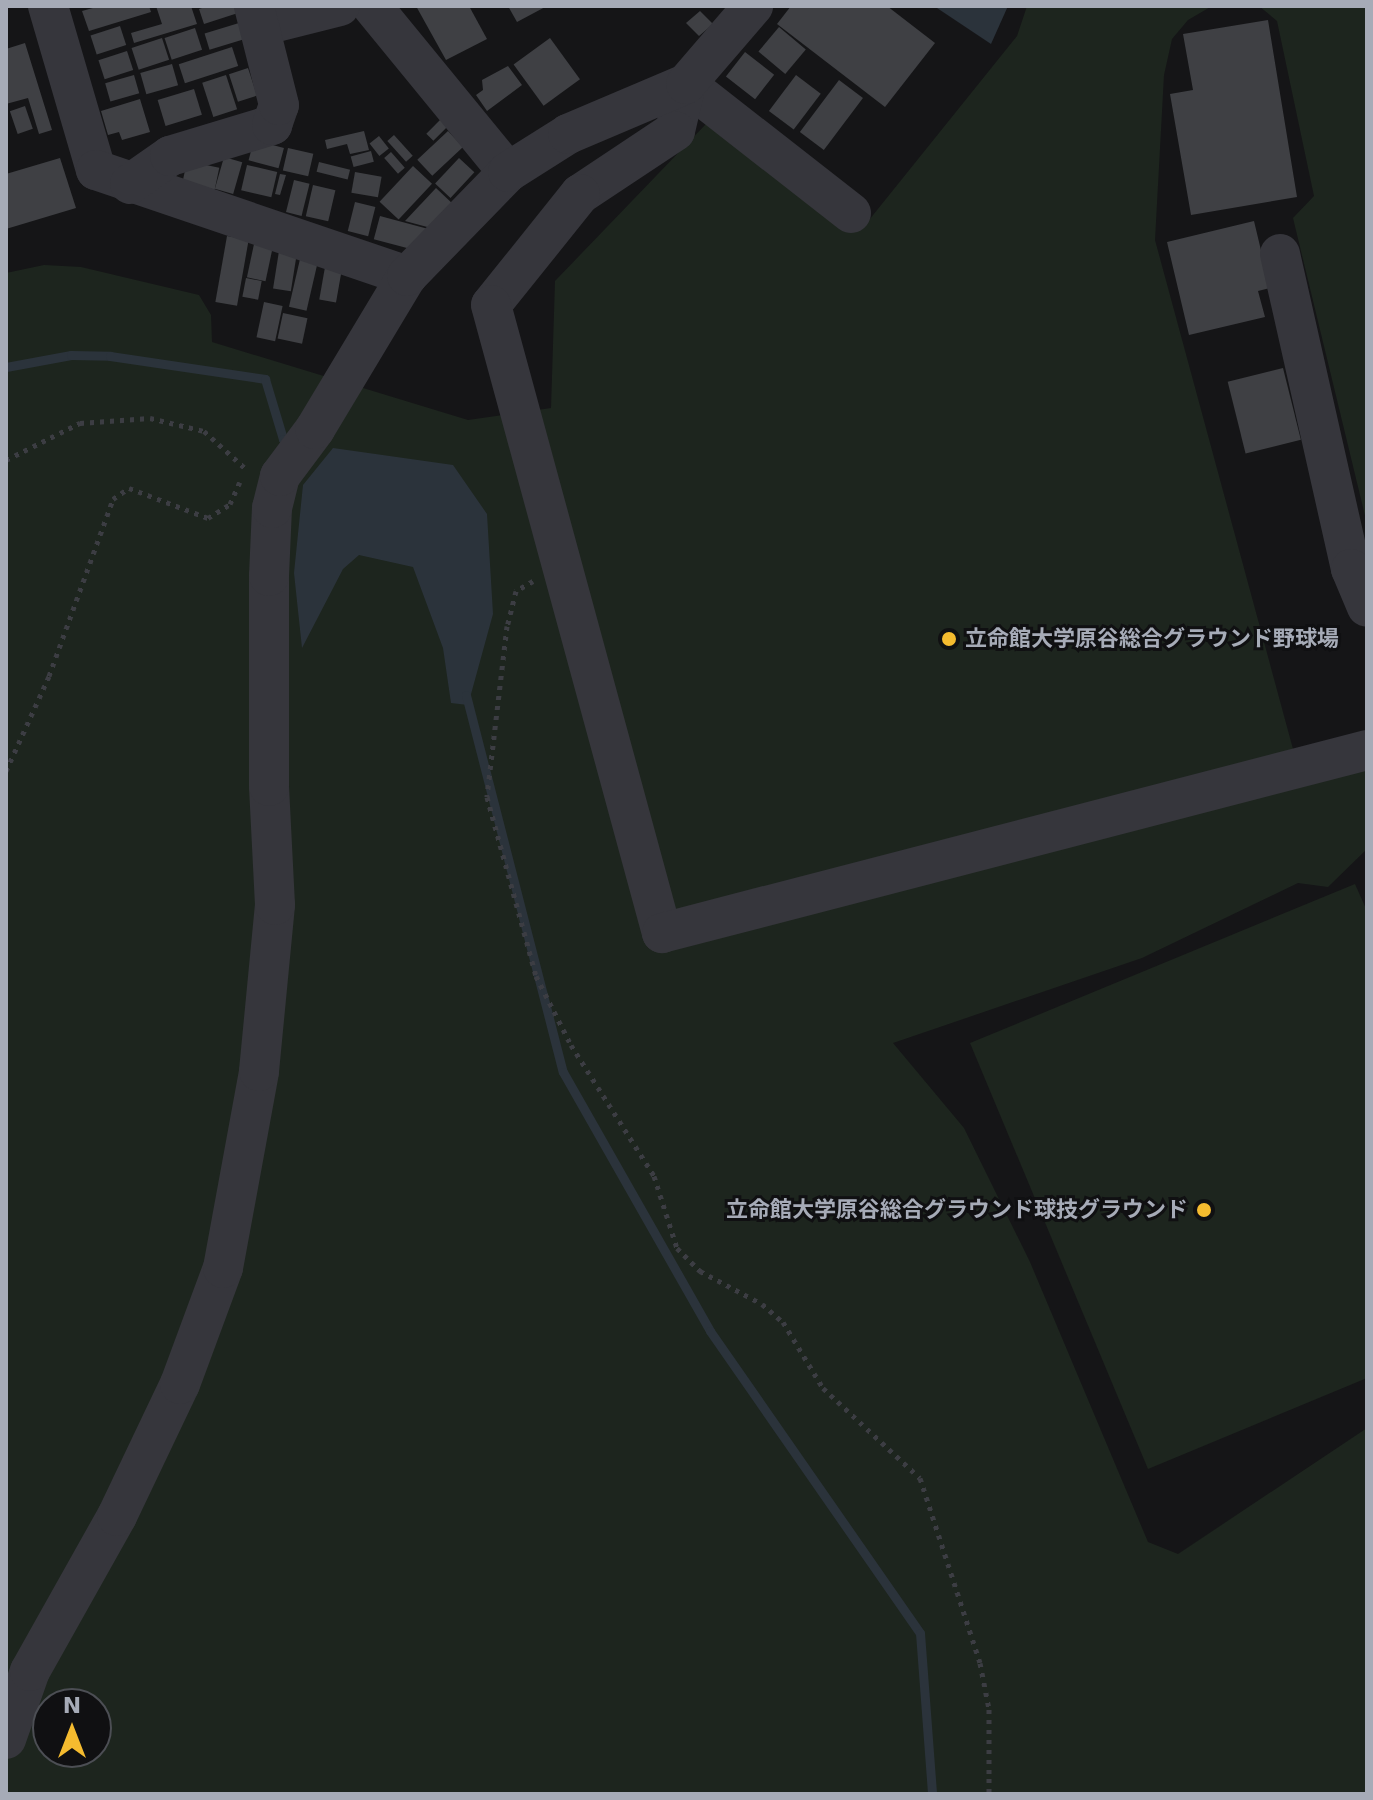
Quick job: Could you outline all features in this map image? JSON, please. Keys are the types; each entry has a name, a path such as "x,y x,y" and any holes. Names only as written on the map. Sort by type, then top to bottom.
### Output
{"street":[{"path":"48,6 96,170 407,276"},
{"path":"130,184 170,156 272,125 279,105 257,16 340,6"},
{"path":"372,6 508,172"},
{"path":"6,1739 30,1671 117,1516 180,1384 223,1268 259,1071 275,905 269,786 283,477 407,276 508,172 568,134 642,107 686,84 749,8"},
{"path":"686,84 851,213"},
{"path":"686,84 675,131 580,194 491,305 662,933 1367,750"},
{"path":"1280,254 1351,569 1367,607"}],"path":[{"path":"6,460 80,423 150,418 204,431 283,477"},
{"path":"6,771 49,676 113,499 129,488 208,518 230,504 243,477 283,477"},
{"path":"560,563 516,591 487,765 487,797 536,976 571,1045 654,1176 677,1248 700,1271 762,1304 783,1322 823,1388 920,1478 980,1663 989,1709 989,1794"}],"shaded area":[{"path":"934,6 1008,6 991,44"},
{"path":"1027,6 1212,6 1188,20 1172,39 1164,75 1155,240 1293,749 1367,739 1367,849 1328,887 1298,883 1142,958 893,1043 964,1128 1030,1262 1148,1542 1178,1554 1367,1428 1367,1794 6,1794 6,273 44,265 81,267 199,295 211,315 212,342 468,420 551,408 555,281 706,124 861,230 1017,36"},
{"path":"1259,6 1367,6 1367,524 1293,218 1314,196 1277,21"},
{"path":"333,448 453,465 487,514 493,614 468,705 451,703 443,648 413,567 359,555 343,569 302,648 294,573 303,485"},
{"name":"立命館大学原谷総合グラウンド球技グラウンド","path":"1355,884 1367,911 1367,1378 1148,1469 970,1043"}],"building":[{"path":"100,6 149,6 151,12 89,31 82,11"},
{"path":"156,6 191,6 197,24 134,43 131,33 162,24"},
{"path":"236,6 238,13 204,24 199,9"},
{"path":"416,6 469,6 487,39 446,60"},
{"path":"508,6 547,6 517,22"},
{"path":"791,6 887,6 935,43 885,107 777,24"},
{"path":"700,11 713,24 699,36 686,23"},
{"path":"1268,20 1297,197 1191,215 1170,94 1193,90 1183,34"},
{"path":"239,23 244,39 210,50 205,34"},
{"path":"120,26 126,45 97,55 91,36"},
{"path":"779,27 806,49 785,74 758,52"},
{"path":"195,28 202,50 172,60 165,38"},
{"path":"162,38 169,60 139,70 132,48"},
{"path":"550,38 580,79 544,106 514,64"},
{"path":"25,43 52,130 39,134 28,98 6,104 6,49"},
{"path":"232,47 238,66 185,83 179,64"},
{"path":"127,51 133,70 105,79 98,60"},
{"path":"745,52 774,75 755,99 726,76"},
{"path":"172,64 178,85 146,94 140,73"},
{"path":"508,66 522,85 487,111 476,95 483,90 482,80"},
{"path":"248,68 257,96 238,102 229,74"},
{"path":"134,75 139,93 110,102 105,83"},
{"path":"226,75 237,109 213,117 202,83"},
{"path":"796,75 821,94 794,130 769,111"},
{"path":"839,80 863,98 824,150 800,132"},
{"path":"194,89 202,115 166,126 158,100"},
{"path":"140,99 150,132 122,140 119,132 108,135 101,111"},
{"path":"25,106 33,129 18,134 10,111"},
{"path":"444,116 451,123 433,141 426,134"},
{"path":"364,131 369,150 350,154 347,144 327,149 325,140"},
{"path":"448,131 463,147 432,176 417,160"},
{"path":"394,135 413,156 406,162 387,141"},
{"path":"379,136 389,149 379,156 370,143"},
{"path":"254,140 284,148 279,168 249,160"},
{"path":"288,148 313,154 308,176 283,170"},
{"path":"371,151 374,162 354,167 351,156"},
{"path":"391,152 405,168 398,174 384,158"},
{"path":"224,157 242,162 233,194 215,189"},
{"path":"60,158 76,208 6,229 6,174"},
{"path":"459,158 474,172 450,198 435,184"},
{"path":"187,161 219,168 215,189 182,183"},
{"path":"319,162 350,170 348,179 317,172"},
{"path":"247,165 277,172 271,197 241,190"},
{"path":"413,166 432,184 399,220 380,202"},
{"path":"355,172 382,177 378,197 351,193"},
{"path":"280,174 286,175 280,195 275,194"},
{"path":"294,180 310,184 302,216 286,212"},
{"path":"313,185 335,190 328,221 306,216"},
{"path":"436,188 455,206 431,228 405,221"},
{"path":"355,202 375,207 368,236 348,231"},
{"path":"380,216 428,229 422,252 374,239"},
{"path":"1254,221 1270,288 1258,291 1265,317 1189,335 1167,242"},
{"path":"227,236 249,240 237,306 215,302"},
{"path":"254,244 273,248 266,281 247,277"},
{"path":"279,251 297,254 291,291 273,289"},
{"path":"300,259 318,263 307,311 289,307"},
{"path":"325,267 342,270 336,302 319,299"},
{"path":"246,278 262,281 258,300 242,297"},
{"path":"264,302 283,306 275,341 257,337"},
{"path":"283,313 307,318 302,344 278,338"},
{"path":"1283,368 1301,440 1246,454 1228,382"}],"waterway":[{"path":"6,367 71,355 110,356 265,379 283,439 293,441"},
{"path":"466,695 563,1072 710,1331 920,1633 932,1794"}],"place":[{"name":"立命館大学原谷総合グラウンド野球場","path":"949,639"},
{"name":"立命館大学原谷総合グラウンド球技グラウンド","path":"1204,1210"}]}
